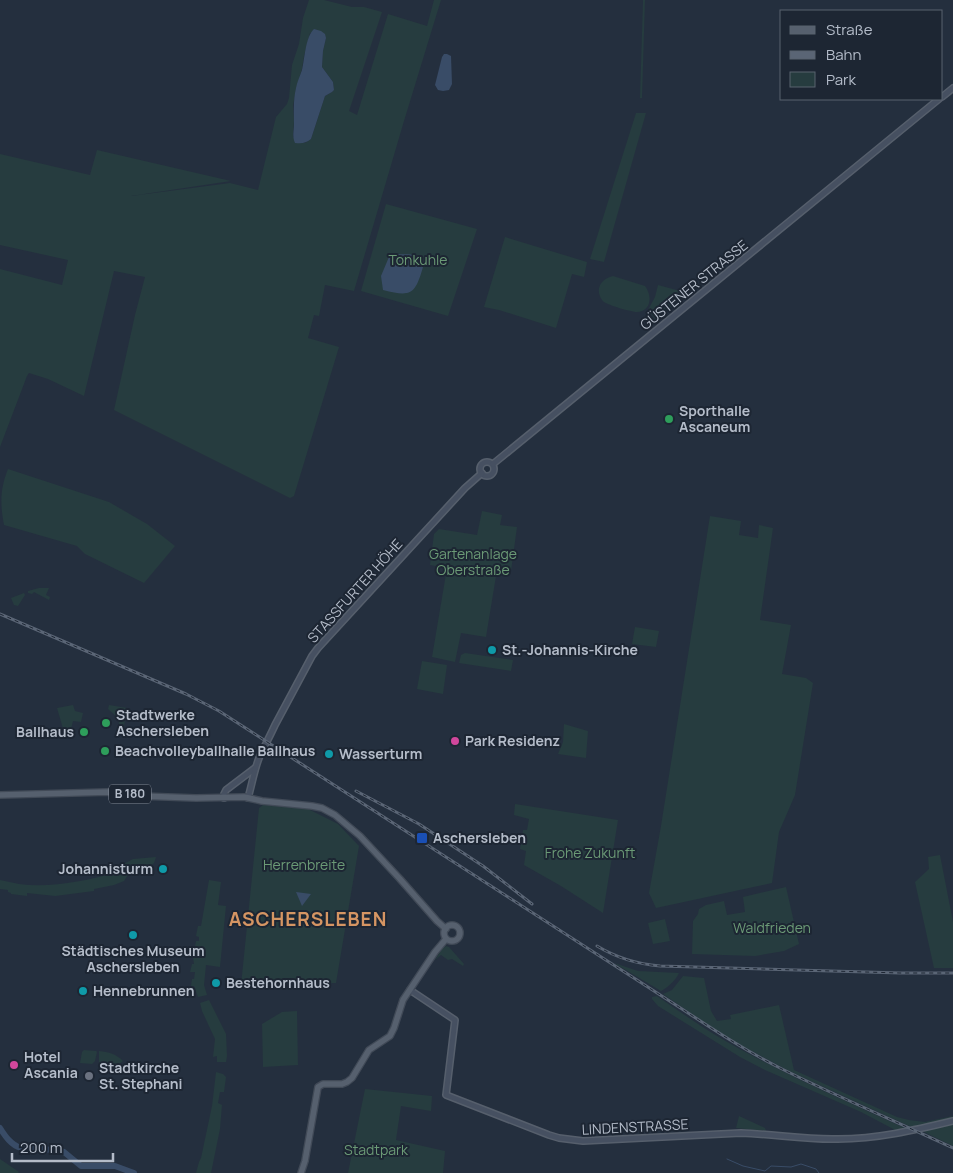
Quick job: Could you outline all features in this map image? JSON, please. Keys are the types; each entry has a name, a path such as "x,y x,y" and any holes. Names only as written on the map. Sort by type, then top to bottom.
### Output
{"main road":[{"name":"GÜSTENER STRASSE","path":"943,96 953,88"},
{"name":"GÜSTENER STRASSE","path":"493,464 939,100"},
{"path":"483,463 493,464 492,474 486,476 482,473 480,468 483,463"},
{"name":"STASSFURTER HÖHE","path":"248,798 256,767 275,725 315,652 465,488 482,473"},
{"path":"224,798 226,790 256,767"},
{"path":"245,776 251,777 252,781"},
{"name":"B 180","path":"0,795 108,792 145,796 248,798 326,809 366,842 446,929"},
{"path":"450,926 458,929 458,937 455,940 450,941 446,939 444,934 446,929 450,926"},
{"path":"301,1173 305,1161 318,1087 323,1084 345,1083 350,1080 369,1050 390,1036 401,1004 435,952 446,939"},
{"name":"LINDENSTRASSE","path":"410,990 455,1020 446,1095 549,1135 574,1141 741,1133 836,1140 902,1132 953,1121"}],"green space":[{"path":"309,0 324,0 382,12 349,111 357,115 388,14 427,26 434,0 441,0 354,291 325,285 319,316 314,315 308,338 339,347 294,496 290,498 114,410 145,277 114,271 84,396 48,379 29,373 0,447 0,269 62,285 68,260 0,245 0,154 90,175 97,150 231,181 131,196 230,183 258,190 276,117 287,104 289,98 292,65 299,44 303,18","holes":["310,33 326,38 322,67 333,82 334,90 325,96 311,139 305,143 293,137 293,106 296,89"]},
{"path":"643,0 645,0 642,98 640,98"},
{"path":"636,113 646,113 604,262 590,259"},
{"name":"Tonkuhle","path":"386,204 477,229 448,316 361,291"},
{"path":"505,237 587,262 584,277 572,274 556,328 484,307"},
{"path":"613,276 645,286 650,298 646,309 634,312 603,301 599,293 601,283"},
{"path":"658,285 680,291 685,296 656,320 648,310 655,297"},
{"path":"8,469 109,502 147,524 175,546 144,583 85,554 77,546 4,525 2,510 3,483"},
{"name":"Gartenanlage Oberstraße","path":"482,511 502,515 500,525 517,527 511,571 497,570 486,637 461,633 455,662 432,657 447,568 430,565 434,534 439,529 477,535"},
{"path":"710,516 741,521 739,535 758,538 759,525 773,528 760,620 791,625 782,674 806,678 813,683 795,795 779,832 772,883 656,908 649,893"},
{"path":"49,588 46,595 50,597 49,600 34,592 32,594 28,593 28,591"},
{"path":"24,593 25,595 18,606 14,605 11,598"},
{"path":"635,627 659,631 656,647 632,644"},
{"path":"465,653 513,660 511,671 459,663 461,655"},
{"path":"422,661 447,665 443,694 417,689"},
{"path":"73,705 75,711 83,713 81,722 73,721 70,733 64,732 57,708"},
{"path":"109,705 127,708 124,726 120,726 117,717 108,709"},
{"path":"564,724 588,731 586,758 558,754 563,742"},
{"name":"Frohe Zukunft","path":"515,804 618,820 603,913 524,865 526,851 520,849 523,830 527,830 529,819 514,815"},
{"name":"Herrenbreite","path":"263,805 308,809 338,824 359,846 336,983 241,985 259,808"},
{"path":"940,855 953,922 953,968 934,968 915,882 929,869 928,857"},
{"path":"156,857 154,863 149,867 131,870 124,881 94,889 94,891 55,896 27,893 27,896 11,894 8,890 0,889 0,880 31,885 67,883 115,873 114,869 133,859"},
{"path":"209,880 221,882 218,905 226,906 220,967 206,965 204,985 207,995 198,997 194,986 191,986 195,972 190,972 192,964 194,964 193,957 196,941 199,941 199,937 196,936 198,926 201,926"},
{"name":"Waldfrieden","path":"786,887 799,944 784,951 755,956 692,954 693,921 699,909 706,905 724,901 727,915 745,912 743,897"},
{"path":"665,919 670,941 653,944 648,923"},
{"path":"446,946 464,964 463,966 441,955 435,960"},
{"path":"614,963 638,971 679,973 671,984 661,991"},
{"path":"683,976 704,978 711,1011 717,1021 731,1019 730,1015 779,1005 794,1070 897,1117 925,1122 953,1116 953,1120 914,1128 789,1071 733,1041 663,994 672,990"},
{"path":"657,996 717,1036 759,1059 907,1129 897,1131 861,1112 740,1057 658,1006 652,999 652,997"},
{"path":"209,1000 226,1034 226,1062 217,1062 217,1056 213,1057 215,1039 200,1003"},
{"path":"297,1011 298,1065 263,1067 262,1024 282,1012"},
{"path":"84,1050 97,1052 95,1061 92,1064 80,1063"},
{"path":"99,1051 112,1054 123,1061 111,1071 106,1069 99,1062"},
{"path":"216,1072 226,1077 224,1092 220,1092 218,1103 222,1105 220,1129 211,1173 196,1173 212,1106"},
{"name":"Stadtpark","path":"365,1089 432,1096 431,1111 401,1106 396,1140 445,1151 443,1173 348,1173"},
{"path":"739,1116 765,1128 766,1131 736,1128"},
{"path":"953,1124 953,1146 922,1131"},
{"path":"0,1159 19,1172 0,1173"}],"water":[{"path":"314,29 325,34 322,67 333,82 334,90 325,96 311,139 304,143 295,143 293,136 295,93 307,43"},
{"path":"444,54 451,56 452,84 449,90 443,91 438,90 435,85"},
{"path":"396,254 413,255 418,258 423,267 417,283 411,292 400,293 383,290 381,276 389,257"},
{"path":"296,892 311,894 302,906"}],"waterway":[{"path":"0,1128 6,1137 17,1147 56,1150 64,1152 81,1166 115,1166 134,1173"},
{"path":"727,1159 743,1166 765,1171 771,1166 791,1167 801,1164 816,1169 819,1173"}],"railway":[{"path":"0,614 186,694 219,711 742,1047 801,1078 953,1148"},
{"path":"356,791 419,824 483,866 532,904"},
{"path":"597,946 627,960 660,966 953,973"}],"place":[{"name":"Sporthalle Ascaneum","path":"669,419"},
{"name":"St.-Johannis-Kirche","path":"492,650"},
{"name":"Stadtwerke Aschersleben","path":"106,723"},
{"name":"Ballhaus","path":"84,732"},
{"name":"Park Residenz","path":"455,741"},
{"name":"Beachvolleyballhalle Ballhaus","path":"105,751"},
{"name":"Wasserturm","path":"329,754"},
{"name":"Aschersleben","path":"422,838"},
{"name":"Johannisturm","path":"163,869"},
{"name":"Städtisches Museum Aschersleben","path":"133,935"},
{"name":"Bestehornhaus","path":"216,983"},
{"name":"Hennebrunnen","path":"83,991"},
{"name":"Hotel Ascania","path":"14,1065"},
{"name":"Stadtkirche St. Stephani","path":"89,1076"}],"district":[{"name":"ASCHERSLEBEN","path":"308,919"}]}
